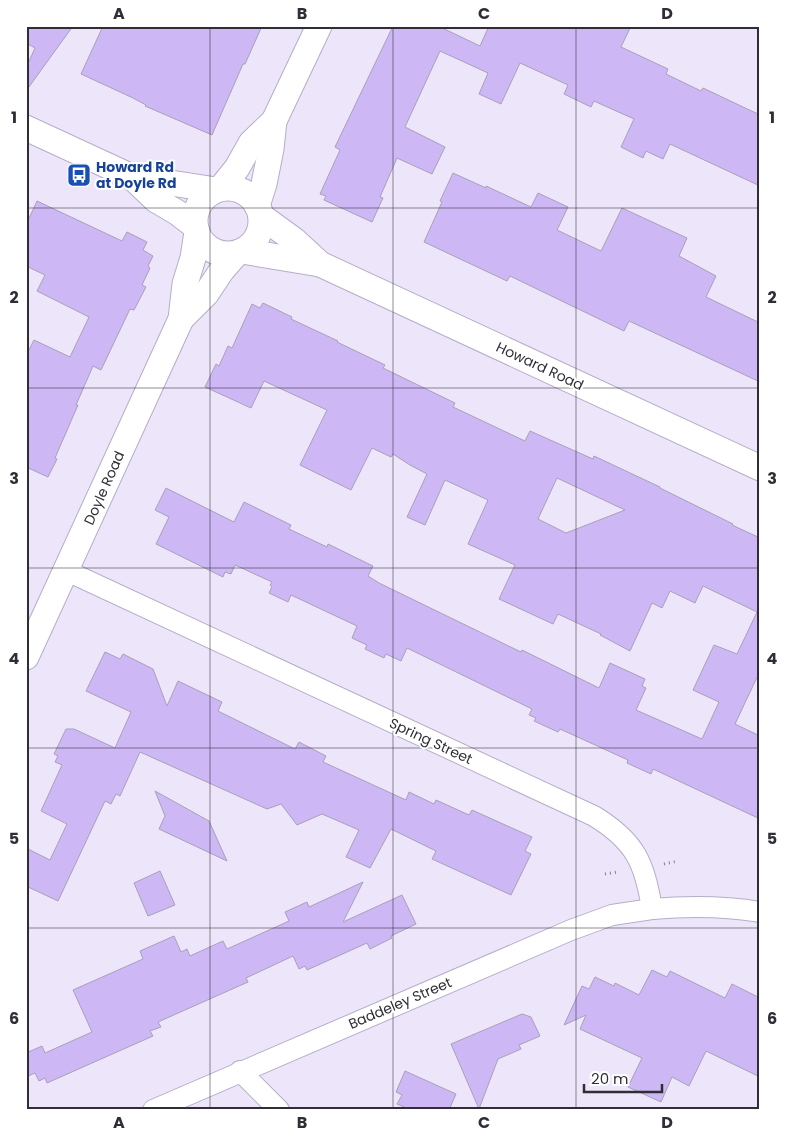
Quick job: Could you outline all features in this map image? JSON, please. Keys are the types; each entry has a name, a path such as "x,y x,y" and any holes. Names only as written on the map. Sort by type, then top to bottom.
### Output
{"street":[{"path":"132,177 156,200 178,213 196,229 203,243 213,250 225,254 240,252 251,245 261,227 259,211 271,149 274,121 319,26"},
{"path":"196,229 195,215 199,204 206,196 219,189 237,168 251,143 274,121"},
{"path":"26,128 132,177 219,189 234,188 245,192 254,201 259,211"},
{"name":"Howard Road","path":"259,211 320,264"},
{"name":"Doyle Road","path":"26,657 181,319 185,284 192,258 196,229"},
{"name":"Howard Road","path":"240,252 320,264 760,468"},
{"name":"Doyle Road","path":"181,319 206,294 222,270 240,252"},
{"name":"Spring Street","path":"66,571 594,816 624,837 632,849 642,867 652,909"},
{"path":"652,909 707,907 736,908 760,912"},
{"name":"Baddeley Street","path":"153,1110 571,930 612,915 652,909"},
{"path":"240,1071 279,1110"}],"building":[{"path":"26,26 73,26 26,91 26,68 35,48 26,43"},
{"path":"103,26 262,26 212,135 145,106 133,98 81,74"},
{"path":"393,26 438,26 480,46 489,26 631,26 621,47 668,69 666,74 701,91 703,88 760,115 760,186 670,144 663,159 646,151 643,158 621,147 634,119 594,101 591,107 564,94 568,85 520,63 501,104 479,94 488,73 440,51 405,127 445,147 432,174 397,158 380,197 383,198 372,222 324,200 326,196 320,194 340,150 335,147"},
{"path":"453,173 531,207 538,193 568,207 557,230 601,251 622,208 687,238 679,256 716,276 706,297 760,323 760,382 629,321 624,331 510,276 507,281 424,242"},
{"path":"37,201 122,241 127,232 147,242 143,250 153,256 142,285 146,287 134,310 130,309 101,370 93,366 55,458 57,459 48,477 26,467 26,356 34,340 70,357 89,317 37,291 45,275 26,266 26,225"},
{"path":"263,303 292,317 291,319 385,365 383,368 455,403 453,407 525,441 530,431 593,459 594,456 760,538 760,671 735,724 760,736 760,819 653,769 651,774 627,763 628,760 560,729 558,732 534,721 536,718 529,715 532,709 407,648 401,661 386,654 384,658 365,649 367,645 352,638 357,626 291,595 288,602 269,593 272,582 235,565 231,574 225,572 223,577 156,544 169,517 155,510 166,488 234,522 244,502 291,525 289,529 327,547 328,544 373,566 368,576 379,583 599,688 610,663 645,679 642,686 646,688 636,710 702,739 719,702 693,690 714,645 737,654 757,612 703,586 695,603 670,591 662,608 652,603 630,651 601,634 558,614 553,624 499,599 515,565 468,544 488,500 445,480 425,525 407,517 427,474 393,454 391,457 372,448 351,490 300,465 327,410 264,381 251,408 205,387 216,364 219,366 228,346 232,348 252,304 260,308","holes":["557,478 625,510 566,533 538,519"]},
{"path":"105,652 120,659 123,654 153,669 167,706 178,681 222,702 218,711 295,749 299,742 326,756 323,762 406,800 409,792 434,804 436,800 469,815 472,810 532,837 525,851 531,854 511,895 432,859 436,851 391,829 370,868 346,857 359,830 322,814 297,825 281,804 267,809 140,752 120,796 116,794 111,804 105,801 58,901 26,886 26,848 50,860 67,824 41,811 62,765 55,762 58,756 54,754 66,729 74,729 115,748 131,712 86,691"},
{"path":"155,791 209,821 227,861 159,829 165,816"},
{"path":"160,871 175,905 148,916 134,883"},
{"path":"363,882 343,922 402,895 416,924 370,949 367,943 307,970 305,966 299,969 293,956 246,978 248,982 158,1022 161,1027 150,1031 153,1036 47,1083 45,1078 39,1081 35,1073 26,1077 26,1053 42,1046 45,1053 92,1032 73,990 143,959 140,951 174,936 181,952 187,949 190,956 223,941 227,949 289,921 285,912 307,902 309,907"},
{"path":"652,970 667,977 670,971 725,998 732,984 760,998 760,1077 706,1051 689,1086 672,1077 661,1102 628,1087 642,1058 580,1029 586,1015 564,1025 582,986 589,989 595,977 614,986 615,983 639,995"},
{"path":"522,1014 531,1017 540,1036 519,1045 521,1049 498,1059 479,1109 451,1044"},
{"path":"405,1071 456,1094 449,1110 411,1110 397,1104 402,1095 396,1092"}],"place":[{"name":"Howard Rd at Doyle Rd","path":"79,175"}]}
